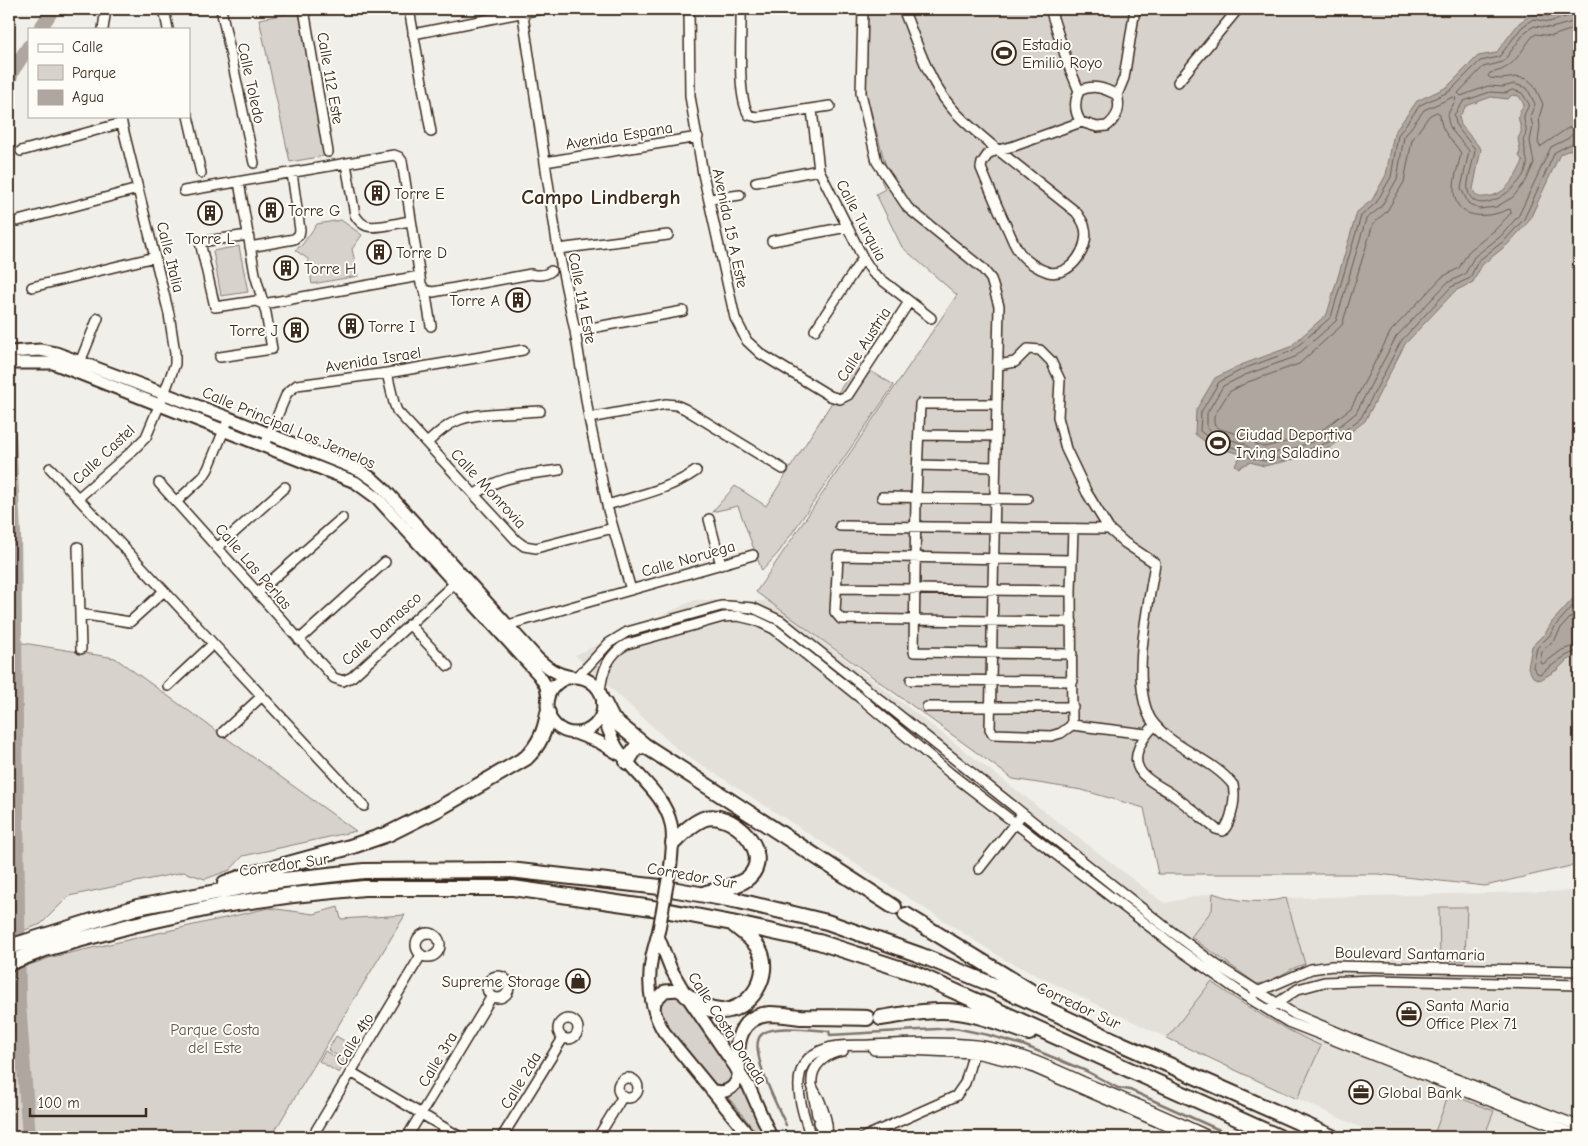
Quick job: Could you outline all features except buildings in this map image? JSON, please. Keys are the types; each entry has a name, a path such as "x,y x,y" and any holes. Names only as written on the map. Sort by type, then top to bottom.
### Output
{"highway":[{"path":"602,703 612,719 644,745 899,911 1004,976 1124,1045"},
{"path":"185,897 248,875 369,841 408,824 526,758 536,748 543,735 548,713"},
{"path":"625,759 635,749 644,745"},
{"path":"672,843 703,819 721,818 745,832 754,845 756,853 755,867 751,876 740,882 702,894"},
{"name":"Corredor Sur","path":"9,947 137,907 274,881 364,872 501,870 660,886 739,901 827,922 920,955 1003,989 1332,1137"},
{"name":"Corredor Sur","path":"9,963 45,949 133,925 223,905 364,888 513,888 659,909 819,942 914,974 1279,1137"},
{"path":"686,995 705,1007 715,1010 727,1010 741,1005 752,996 759,986 763,968 760,952 752,940 732,923"},
{"path":"738,1069 736,1051 740,1034 746,1024 759,1016 776,1014 798,1017 874,1018 924,1012 960,1012 1097,1056"}],"main road":[{"name":"Calle Principal Los Jemelos","path":"9,352 40,350 56,353 78,367 160,405 355,482 366,489 455,583 508,625 547,667 560,675 574,677"},
{"name":"Calle Principal Los Jemelos","path":"9,363 43,362 78,367 164,394 361,471 374,480 470,584 516,649 543,681 548,698"},
{"path":"454,566 455,583 470,584"},
{"path":"625,759 599,742 567,732 556,725 548,713 548,698 551,690 557,683 574,677 593,682 602,703 610,736 625,759 659,798 671,823 671,863 658,933 652,954 650,999 654,1014 664,1032 750,1137"},
{"path":"574,733 589,730 600,720 602,703"},
{"name":"Calle Costa Dorada","path":"658,933 671,969 686,995 750,1087 771,1137"},
{"path":"654,1014 655,1001 661,994 674,990 686,995"},
{"path":"711,1090 719,1092 730,1090 737,1080 738,1069"}],"street":[{"path":"103,28 106,9"},
{"path":"164,9 168,28"},
{"name":"Calle Toledo","path":"221,9 254,163"},
{"name":"Calle 112 Este","path":"304,9 328,152"},
{"path":"409,9 431,132"},
{"path":"413,34 522,10 541,9"},
{"name":"Avenida 15 A Este","path":"689,9 690,96 703,174 735,318 747,341 761,354 830,396 840,400"},
{"path":"741,9 742,88 745,109 749,116 757,117 830,106"},
{"path":"863,9 861,93 877,162 908,208 982,268 991,279 999,306 990,728 993,734 997,735 1051,736 1061,733 1072,725 1146,734"},
{"path":"903,9 927,68 949,104 972,129 998,150 1076,212 1085,226 1086,239 1082,252 1074,262 1062,271 1050,272 1035,266 1019,252 981,168 982,163 989,152 998,150 1014,146 1081,122"},
{"path":"1050,9 1079,91"},
{"path":"1116,95 1124,78 1135,9"},
{"path":"1178,82 1238,9"},
{"name":"Calle 114 Este","path":"522,10 558,250 607,505 631,590"},
{"path":"1094,87 1105,89 1116,95 1120,105 1117,114 1107,126 1096,127 1081,122 1077,116 1075,107 1079,91 1094,87"},
{"name":"Calle Turquia","path":"812,110 819,170 863,258 872,273 930,318"},
{"path":"188,118 201,173"},
{"path":"21,151 121,120"},
{"name":"Calle Italia","path":"121,120 169,314 176,353 175,364 160,405"},
{"name":"Avenida Espana","path":"545,162 698,137"},
{"path":"184,190 394,155 399,157 402,162 421,284 425,290 431,326"},
{"path":"346,164 355,216 360,222 372,227 411,221"},
{"path":"756,182 819,170"},
{"path":"250,247 294,239 299,235 300,230 292,173"},
{"path":"220,358 272,348 255,274 239,182"},
{"path":"18,221 138,189"},
{"path":"710,199 740,195"},
{"path":"772,241 847,227"},
{"path":"248,234 200,242 215,307 256,301 263,304 420,276"},
{"path":"558,250 668,235"},
{"path":"32,287 155,257"},
{"path":"815,330 863,258"},
{"path":"425,290 433,292 531,274 536,270 562,270"},
{"name":"Calle Austria","path":"840,400 848,395 909,302"},
{"path":"575,331 683,311"},
{"path":"78,367 98,318"},
{"path":"998,365 1015,362 1028,349 1040,350 1051,361 1060,380 1058,417 1066,449 1087,493 1109,528 1125,543 1155,563 1142,639 1142,685 1148,714 1155,725 1233,785 1234,796 1232,806 1226,827 1222,831 1216,829 1174,796 1147,779 1139,770 1136,753 1146,734 1155,725"},
{"name":"Avenida Israel","path":"265,446 287,393 297,385 387,373 523,350"},
{"name":"Calle Monrovia","path":"387,373 397,411 516,540 524,546 536,548 613,528"},
{"path":"590,418 666,404 676,405 783,469"},
{"path":"997,404 920,404 916,497 914,652 1072,654"},
{"name":"Calle Castel","path":"78,498 142,442 150,430 160,405"},
{"path":"427,443 444,428 471,416 540,411"},
{"path":"176,502 203,477 229,418"},
{"path":"919,436 996,436"},
{"path":"918,465 995,467"},
{"path":"50,468 364,806"},
{"path":"474,495 488,485 507,478 559,470"},
{"path":"607,505 667,486 684,479 696,470"},
{"name":"Calle Las Perlas","path":"160,483 325,670"},
{"path":"217,548 285,487"},
{"path":"882,497 1027,499"},
{"path":"257,593 342,518"},
{"path":"709,519 721,565"},
{"path":"840,526 1109,528"},
{"path":"1072,725 1071,591 1073,529"},
{"path":"78,547 81,649"},
{"name":"Calle Noruega","path":"508,625 753,555"},
{"path":"1072,560 838,556 835,612 841,618 1072,622"},
{"path":"299,640 385,562"},
{"name":"Calle Damasco","path":"325,670 334,678 343,681 352,677 455,583"},
{"path":"836,588 1071,591"},
{"path":"80,614 130,622 164,591"},
{"path":"574,677 597,657 609,643 627,632 721,606 753,608 781,621 1164,926 1218,966 1276,1003 1294,1014 1370,1046 1579,1126"},
{"path":"602,703 601,677 606,663 622,647 713,619 738,616 755,620 774,630 864,701 944,768 1180,950 1247,997 1288,1022 1579,1136"},
{"path":"409,624 448,666"},
{"path":"508,625 505,627 505,632 516,649"},
{"path":"168,686 213,644"},
{"path":"911,680 1073,680"},
{"path":"223,732 262,696"},
{"path":"927,707 1073,707"},
{"path":"944,768 952,758"},
{"path":"979,869 1023,814"},
{"name":"Calle 4to","path":"312,1137 421,955"},
{"name":"Boulevard Santamaria","path":"1247,997 1311,969 1332,966 1579,971"},
{"name":"Boulevard Santamaria","path":"1268,1010 1298,989 1324,982 1374,980 1579,984"},
{"name":"Calle 3ra","path":"407,1137 492,996"},
{"name":"Calle 2da","path":"503,1137 563,1038"},
{"path":"811,1137 805,1120 798,1085 804,1064 814,1054 826,1048 841,1046 906,1043 975,1049 1028,1058 1211,1137"},
{"path":"864,1137 956,1096 965,1083 975,1049"},
{"path":"825,1137 818,1119 812,1087 813,1075 818,1064 827,1056 840,1051 975,1049 1027,1065 1192,1137"},
{"path":"351,1072 460,1137"},
{"path":"812,1087 828,1128 825,1137"},
{"path":"598,1137 623,1096"}],"shaded area":[{"path":"695,600 769,601 1164,903 1213,893 1238,901 1270,902 1286,898 1579,891 1579,1137 1382,1137 1246,1076 1005,960 677,749 575,655"}],"green space":[{"name":"Ciudad Deportiva Irving Saladino","path":"866,9 1579,9 1579,864 1485,886 1378,874 1158,874 1144,808 1082,790 1013,779 756,592 957,295 902,247 876,194 885,189 881,180 888,174 866,93"},
{"path":"299,12 324,156 290,162 259,19"},
{"path":"341,220 362,235 352,249 358,276 312,284 308,259 295,250 302,245 317,224"},
{"path":"239,246 248,292 221,296 213,251"},
{"path":"857,363 894,385 779,552 762,571 738,506 712,512 735,486 766,506"},
{"path":"17,642 115,658 356,831 243,856 230,870 205,879 184,872 69,896 41,924 9,936 9,817 19,817"},
{"path":"1213,893 1249,901 1286,898 1305,964 1269,981 1257,984 1191,937 1212,910"},
{"name":"Parque Costa del Este","path":"338,907 341,919 405,915 271,1137 9,1137 9,972 52,957 269,908 314,914"},
{"path":"1439,907 1467,907 1465,961 1440,960"},
{"path":"1211,982 1264,1017 1321,1046 1297,1099 1167,1038"},
{"path":"676,995 683,998 733,1074 731,1080 726,1085 715,1084 682,1047 667,1026 659,1006 666,998"},
{"path":"336,1036 355,1047 346,1061 328,1050"},
{"path":"325,1051 345,1063 339,1073 319,1061"},
{"path":"743,1084 765,1137 760,1137 728,1097 736,1093"},
{"path":"1449,1094 1494,1111 1484,1137 1433,1137"}],"water":[{"path":"1579,9 1579,141 1575,148 1560,154 1529,221 1508,244 1482,265 1473,282 1455,291 1405,344 1365,421 1331,447 1295,459 1264,466 1250,462 1239,468 1235,465 1242,454 1212,447 1195,434 1196,410 1215,378 1241,365 1290,347 1327,314 1357,212 1372,200 1386,175 1394,133 1417,101 1447,87 1478,56 1496,53 1519,23 1533,13 1549,17","holes":["1512,95 1519,96 1524,105 1518,117 1521,128 1518,138 1519,156 1523,161 1513,180 1503,190 1491,196 1478,196 1473,189 1481,149 1461,125 1459,117 1466,106 1491,97 1508,99"]},
{"path":"1579,592 1579,655 1567,660 1557,670 1540,680 1533,677 1528,668 1532,646"}],"waterway":[{"path":"41,28 53,9"},
{"path":"9,81 13,70 28,48"},
{"path":"9,436 14,533 19,1003 29,1137"},
{"path":"786,1125 771,1093 758,1053 758,1042 761,1035 766,1032 783,1029 803,1029 829,1031 830,1035 955,1028 1023,1045 1086,1071 1118,1088 1130,1090 1235,1137"}],"place":[{"name":"Estadio Emilio Royo","path":"1004,53"},
{"name":"Torre E","path":"377,193"},
{"name":"Torre G","path":"271,210"},
{"name":"Torre L","path":"210,213"},
{"name":"Torre D","path":"379,252"},
{"name":"Torre H","path":"286,268"},
{"name":"Torre A","path":"518,300"},
{"name":"Torre I","path":"351,326"},
{"name":"Torre J","path":"296,330"},
{"name":"Ciudad Deportiva Irving Saladino","path":"1218,443"},
{"name":"Supreme Storage","path":"578,981"},
{"name":"Santa Maria Office Plex 71","path":"1409,1014"},
{"name":"Global Bank","path":"1361,1092"}],"district":[{"name":"Campo Lindbergh","path":"601,197"}]}
